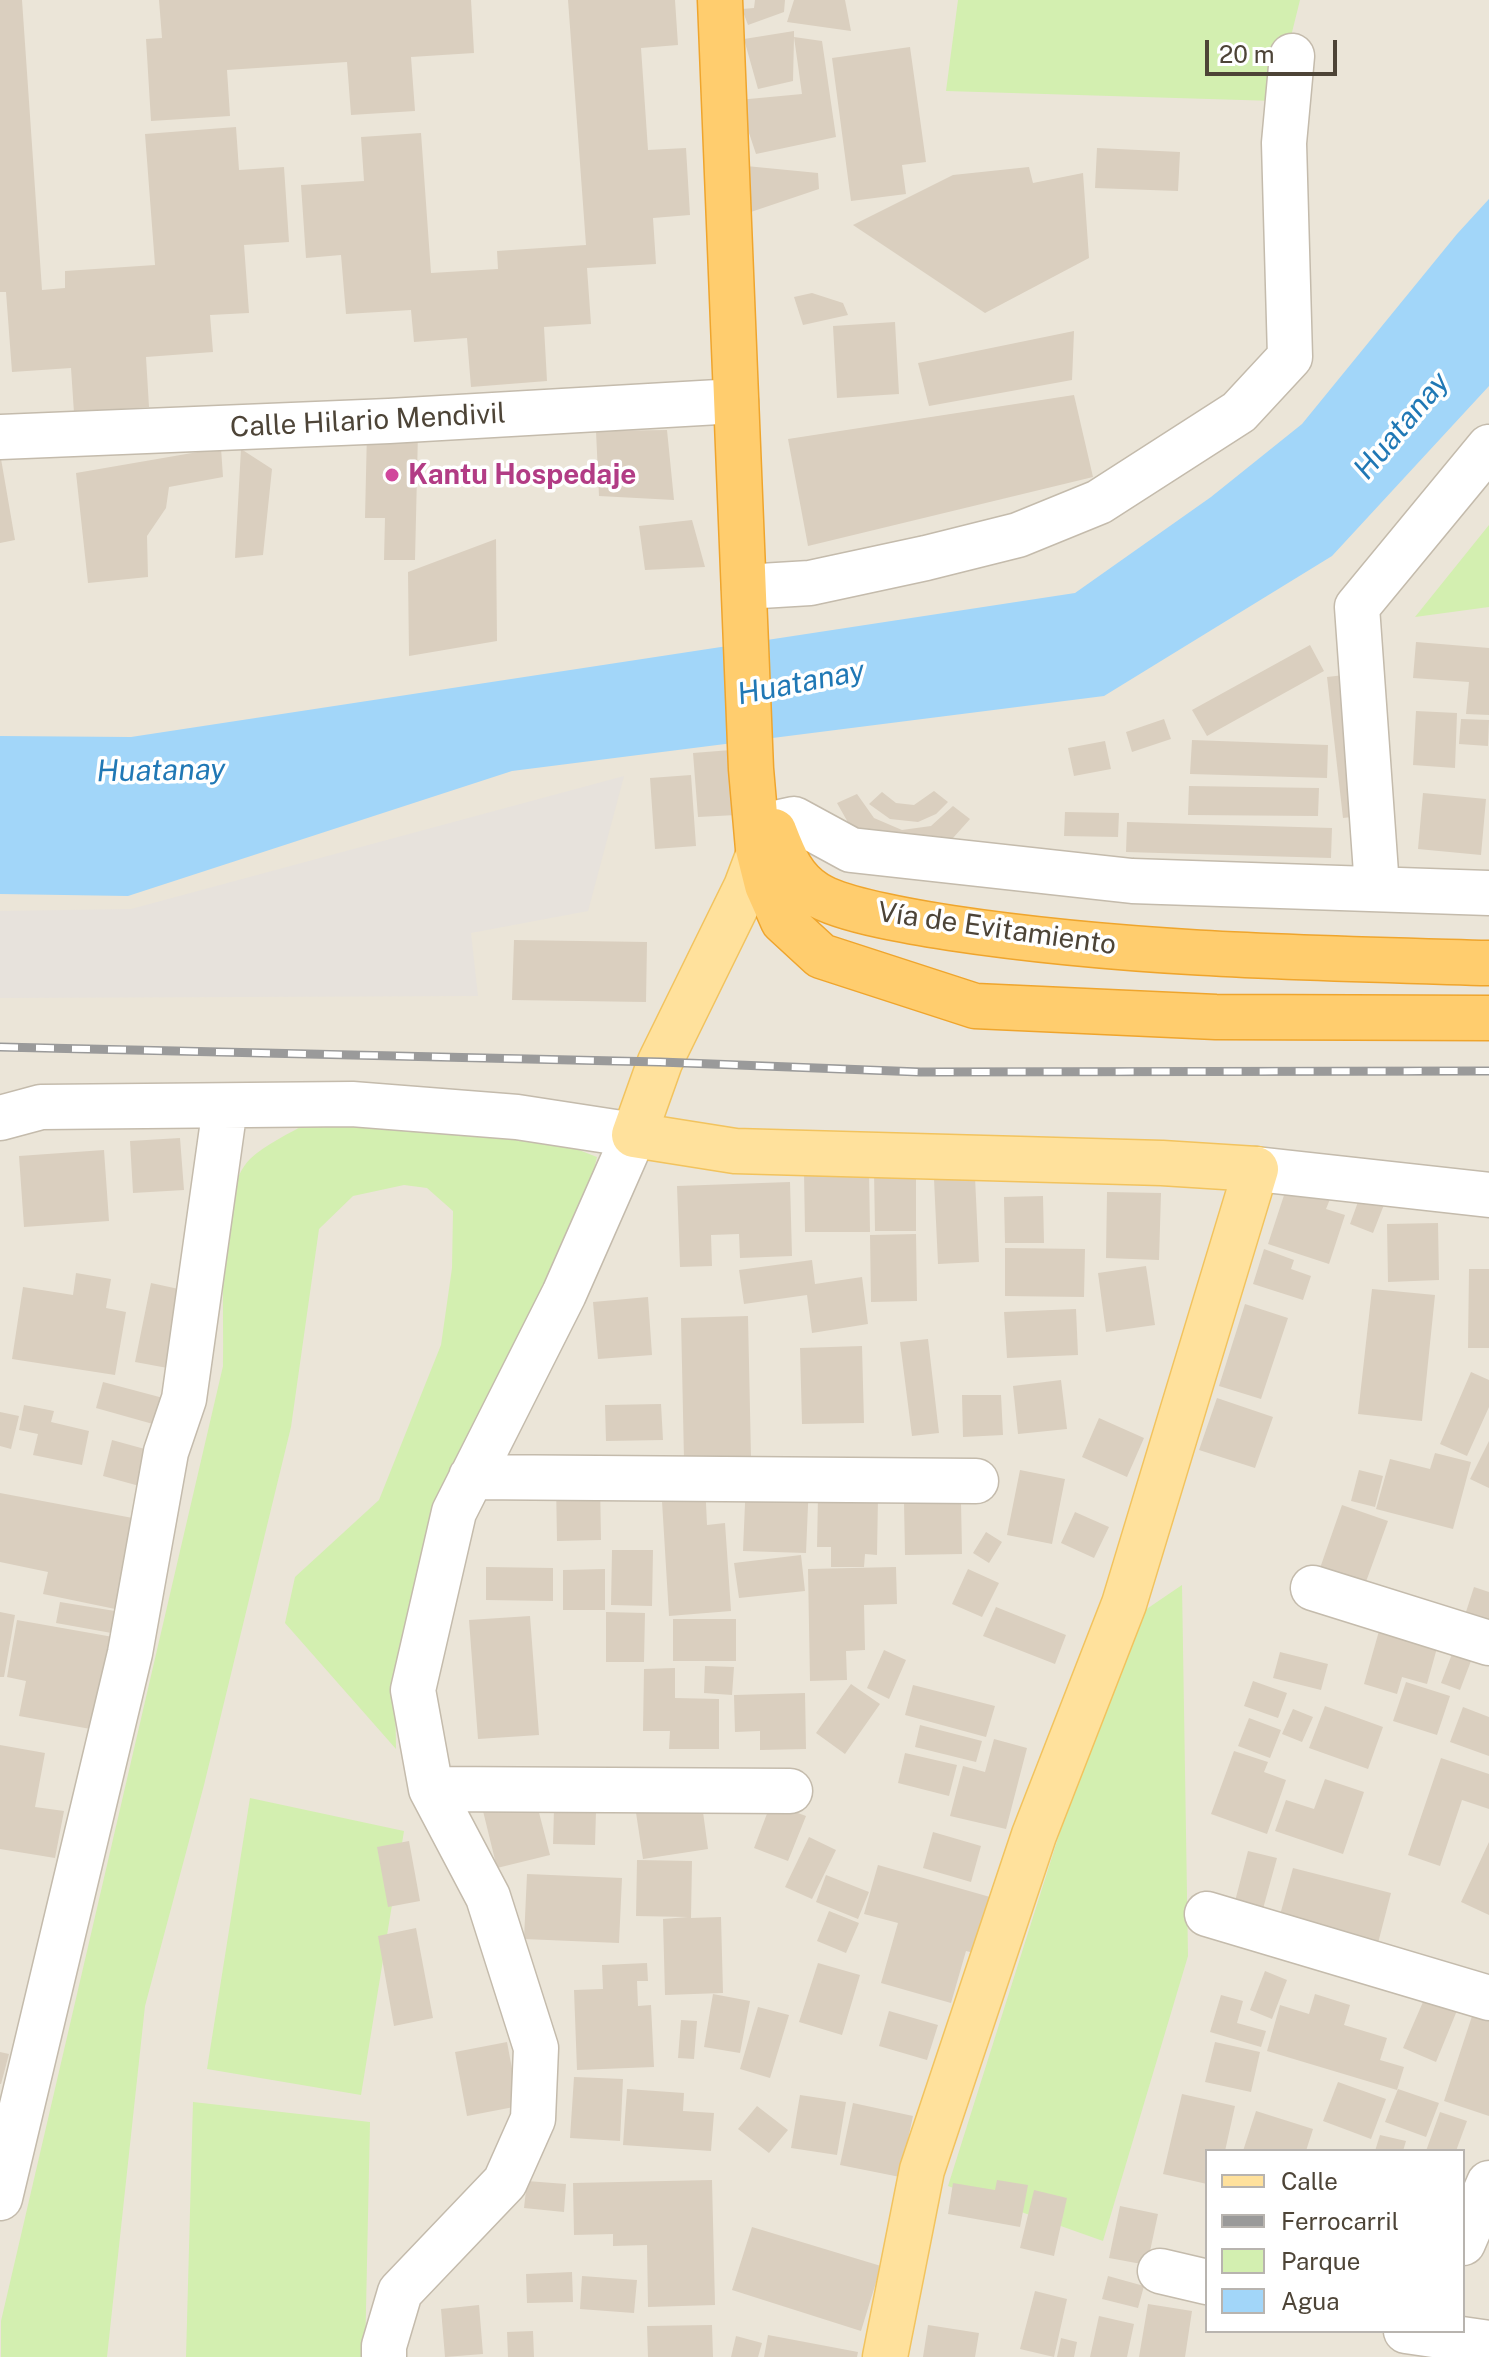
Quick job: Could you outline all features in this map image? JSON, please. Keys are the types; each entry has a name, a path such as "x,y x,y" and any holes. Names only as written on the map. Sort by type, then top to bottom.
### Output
{"highway":[{"name":"Vía de Evitamiento","path":"720,0 751,756 765,836 767,885 783,921 821,956 975,1006 1216,1017 1489,1018"},
{"name":"Vía de Evitamiento","path":"765,836 797,880 820,897 901,920 992,934 1184,954 1489,963"}],"main road":[{"path":"765,836 746,887 660,1062 634,1135 735,1151 1162,1163 1256,1169 1124,1604 1034,1835 922,2170 885,2357"}],"street":[{"path":"745,601 1018,535 1099,502 1239,412 1290,357 1284,143 1292,56"},
{"name":"Calle Hilario Mendivil","path":"0,437 389,421 736,401"},
{"path":"1377,887 1357,607 1489,447"},
{"path":"765,836 794,819 851,850 1132,881 1489,893"},
{"path":"0,1118 41,1107 352,1104 517,1117 634,1135 564,1294 454,1512 413,1690 431,1789 488,1897 536,2048 533,2119 505,2182 400,2292 384,2346 384,2357"},
{"path":"0,2198 130,1653 166,1452 184,1399 225,1107"},
{"path":"1256,1169 1489,1195"},
{"path":"471,1477 976,1481"},
{"path":"1313,1588 1489,1643"},
{"path":"431,1789 790,1791"},
{"path":"1207,1914 1489,1998"},
{"path":"1465,2238 1489,2183"},
{"path":"1160,2271 1205,2282"},
{"path":"1423,2339 1489,2343"}],"shaded area":[{"path":"0,0 1489,0 1489,2357 0,2357"},
{"path":"624,776 588,911 471,933 478,996 0,998 0,911 131,909"}],"green space":[{"path":"958,0 1300,0 1275,101 946,91"},
{"path":"1489,525 1489,607 1415,617"},
{"path":"308,1123 385,1126 566,1145 597,1157 583,1215 395,1688 396,1749 285,1623 295,1577 379,1500 441,1345 452,1268 453,1211 427,1188 404,1185 353,1196 319,1229 291,1427 204,1785 145,2006 107,2357 1,2357 1,2321 223,1366 224,1257 231,1199 239,1176 250,1159"},
{"path":"1182,1585 1188,1956 1103,2241 948,2186 1126,1623"},
{"path":"250,1798 404,1831 361,2095 207,2069"},
{"path":"193,2102 370,2122 365,2357 186,2357"}],"water":[{"name":"Huatanay","path":"1489,199 1489,386 1332,556 1104,696 512,771 128,896 0,894 0,736 131,737 1075,593 1211,497 1302,424"}],"building":[{"path":"0,0 22,0 42,290 65,288 65,271 155,265 145,134 236,127 239,170 284,167 289,242 244,245 249,313 210,315 213,352 146,357 149,407 74,413 71,368 12,372 6,292 0,292"},
{"path":"159,0 471,0 474,53 411,57 415,111 351,115 347,62 227,70 230,116 151,121 146,39 162,38"},
{"path":"568,0 675,0 678,45 641,48 648,150 686,148 690,215 653,218 656,264 587,268 591,324 544,327 547,381 471,387 467,338 414,342 411,310 346,314 341,255 306,258 301,185 364,181 361,137 421,133 431,273 498,269 497,251 586,245"},
{"path":"755,0 785,0 784,12 748,25 742,9 754,8"},
{"path":"794,0 845,0 851,31 787,22"},
{"path":"794,31 793,81 758,89 744,39"},
{"path":"794,37 822,41 836,137 756,154 738,100 802,94"},
{"path":"910,47 926,162 902,165 906,194 851,201 832,58"},
{"path":"1097,148 1180,152 1178,191 1095,188"},
{"path":"746,166 818,173 819,189 742,215"},
{"path":"1029,167 1033,183 1083,173 1089,258 985,313 853,225 953,175"},
{"path":"812,293 843,303 848,315 803,325 794,297"},
{"path":"895,322 899,394 837,398 833,326"},
{"path":"1074,331 1072,380 929,406 918,363"},
{"path":"1074,395 1093,477 808,546 788,439"},
{"path":"667,430 674,500 599,496 596,431"},
{"name":"Kantu Hospedaje","path":"367,431 418,432 415,560 384,560 385,518 365,518"},
{"path":"221,448 223,477 169,487 166,508 147,536 148,577 88,583 76,473"},
{"path":"241,449 272,469 263,555 235,558"},
{"path":"0,453 15,540 0,543"},
{"path":"692,520 705,567 645,570 639,526"},
{"path":"496,539 497,641 409,656 408,572"},
{"path":"1416,642 1489,648 1489,715 1466,714 1469,682 1413,678"},
{"path":"1310,645 1324,671 1207,736 1192,710"},
{"path":"1353,674 1369,815 1343,818 1327,677"},
{"path":"1416,711 1457,713 1455,768 1413,765"},
{"path":"1164,719 1171,739 1132,752 1126,732"},
{"path":"1461,719 1489,720 1488,746 1459,744"},
{"path":"1192,740 1328,745 1327,778 1190,774"},
{"path":"1105,741 1111,769 1074,776 1068,748"},
{"path":"731,750 736,815 698,817 693,753"},
{"path":"691,775 696,846 655,849 650,778"},
{"path":"1189,786 1319,788 1318,816 1188,815"},
{"path":"934,791 948,802 936,814 918,822 890,819 869,804 882,792 896,803 914,805"},
{"path":"1423,793 1486,799 1481,855 1418,849"},
{"path":"857,794 874,818 902,830 931,826 953,806 970,819 953,838 913,853 850,826 837,803"},
{"path":"1065,812 1119,813 1118,837 1064,836"},
{"path":"1127,822 1332,828 1331,858 1126,852"},
{"path":"514,940 647,942 646,1002 512,1000"},
{"path":"180,1138 184,1190 133,1193 130,1141"},
{"path":"104,1150 109,1221 24,1227 19,1156"},
{"path":"874,1171 916,1171 916,1231 875,1231"},
{"path":"804,1172 869,1172 870,1232 805,1232"},
{"path":"975,1177 979,1262 938,1264 934,1179"},
{"path":"1289,1180 1336,1184 1326,1209 1345,1215 1329,1264 1268,1244"},
{"path":"790,1182 792,1256 740,1258 739,1234 711,1235 712,1266 680,1267 677,1186"},
{"path":"1363,1188 1387,1197 1373,1233 1350,1224"},
{"path":"1107,1192 1161,1193 1159,1260 1106,1258"},
{"path":"1043,1196 1044,1243 1005,1243 1004,1197"},
{"path":"1438,1223 1439,1280 1388,1282 1387,1224"},
{"path":"916,1234 917,1301 871,1302 870,1235"},
{"path":"1005,1248 1085,1249 1084,1297 1005,1296"},
{"path":"1264,1249 1294,1260 1291,1269 1311,1276 1303,1300 1253,1284"},
{"path":"812,1260 815,1284 862,1277 868,1324 812,1333 807,1295 744,1304 739,1270"},
{"path":"1146,1266 1155,1325 1106,1332 1098,1273"},
{"path":"1469,1269 1489,1269 1489,1348 1468,1348"},
{"path":"76,1273 111,1279 106,1308 126,1312 115,1375 12,1359 23,1287 73,1295"},
{"path":"151,1283 188,1291 173,1369 135,1362"},
{"path":"1372,1289 1435,1295 1422,1421 1358,1414"},
{"path":"648,1297 652,1355 598,1359 593,1302"},
{"path":"1245,1304 1288,1318 1261,1399 1219,1386"},
{"path":"1076,1309 1078,1355 1007,1358 1004,1312"},
{"path":"748,1316 751,1458 684,1460 681,1318"},
{"path":"928,1339 939,1433 912,1436 900,1342"},
{"path":"862,1346 864,1423 802,1424 800,1348"},
{"path":"1471,1372 1489,1380 1489,1407 1467,1456 1440,1444"},
{"path":"1061,1380 1067,1429 1018,1434 1013,1386"},
{"path":"103,1382 167,1399 160,1426 96,1408"},
{"path":"962,1395 1001,1395 1003,1435 963,1437"},
{"path":"1217,1398 1273,1417 1255,1468 1199,1450"},
{"path":"661,1404 663,1440 606,1441 605,1405"},
{"path":"24,1405 54,1411 51,1422 89,1431 82,1465 33,1455 38,1434 19,1430"},
{"path":"0,1412 19,1416 11,1449 0,1446"},
{"path":"1099,1418 1144,1438 1127,1477 1082,1457"},
{"path":"112,1440 152,1451 143,1487 103,1476"},
{"path":"1489,1441 1489,1488 1470,1479"},
{"path":"1435,1453 1471,1462 1453,1529 1376,1509 1390,1459 1430,1469"},
{"path":"1020,1470 1065,1479 1052,1544 1007,1535"},
{"path":"1359,1470 1383,1476 1375,1507 1351,1501"},
{"path":"746,1480 809,1482 806,1553 743,1551"},
{"path":"556,1482 600,1484 601,1540 557,1541"},
{"path":"705,1482 707,1525 725,1523 731,1611 669,1616 661,1485"},
{"path":"0,1493 138,1519 120,1610 43,1594 48,1572 0,1562"},
{"path":"818,1496 878,1497 877,1555 865,1554 864,1567 831,1567 831,1547 817,1547"},
{"path":"961,1502 962,1554 905,1555 904,1503"},
{"path":"1342,1505 1388,1521 1363,1590 1319,1571"},
{"path":"1075,1512 1109,1527 1094,1558 1061,1543"},
{"path":"986,1532 1002,1542 989,1563 973,1553"},
{"path":"612,1550 653,1550 652,1606 611,1605"},
{"path":"801,1555 805,1591 739,1598 734,1563"},
{"path":"486,1567 553,1568 553,1601 486,1600"},
{"path":"896,1567 897,1604 864,1605 865,1650 846,1651 847,1680 810,1681 808,1569"},
{"path":"605,1569 605,1610 563,1610 563,1570"},
{"path":"968,1569 999,1583 982,1617 952,1604"},
{"path":"1474,1587 1489,1592 1489,1623 1465,1615"},
{"path":"60,1602 121,1612 117,1634 56,1623"},
{"path":"996,1607 1066,1635 1055,1664 983,1636"},
{"path":"0,1612 15,1615 4,1677 0,1677"},
{"path":"606,1612 645,1613 644,1662 606,1662"},
{"path":"530,1616 539,1735 478,1739 469,1620"},
{"path":"673,1619 736,1619 736,1661 673,1661"},
{"path":"17,1620 113,1637 96,1730 19,1716 26,1681 7,1677"},
{"path":"1379,1631 1437,1648 1427,1684 1402,1677 1397,1694 1364,1684"},
{"path":"1455,1646 1474,1653 1460,1690 1441,1683"},
{"path":"884,1650 906,1660 889,1699 867,1688"},
{"path":"1280,1652 1328,1664 1321,1690 1273,1678"},
{"path":"705,1666 734,1667 732,1695 704,1693"},
{"path":"675,1668 675,1698 719,1699 719,1749 669,1749 670,1731 643,1731 644,1669"},
{"path":"1253,1681 1287,1693 1278,1718 1244,1706"},
{"path":"1406,1682 1450,1696 1437,1735 1393,1721"},
{"path":"851,1684 880,1704 845,1754 816,1733"},
{"path":"913,1685 995,1706 986,1737 905,1715"},
{"path":"805,1693 806,1749 760,1750 760,1731 735,1732 734,1695"},
{"path":"1325,1706 1383,1727 1368,1769 1309,1748"},
{"path":"1463,1707 1489,1717 1489,1756 1450,1742"},
{"path":"1293,1709 1313,1717 1302,1742 1282,1734"},
{"path":"1249,1718 1281,1730 1270,1758 1238,1746"},
{"path":"920,1725 982,1741 976,1762 915,1747"},
{"path":"994,1739 1027,1748 1006,1829 950,1816 963,1766 985,1772"},
{"path":"0,1745 45,1753 35,1807 64,1811 55,1858 0,1849"},
{"path":"1234,1751 1268,1762 1264,1772 1286,1780 1267,1834 1211,1814"},
{"path":"905,1753 957,1765 949,1796 898,1783"},
{"path":"1441,1758 1489,1774 1489,1809 1462,1800 1440,1866 1408,1855"},
{"path":"1325,1779 1364,1792 1343,1854 1275,1831 1286,1800 1314,1809"},
{"path":"535,1797 550,1855 497,1868 483,1811"},
{"path":"701,1797 708,1849 643,1859 635,1806"},
{"path":"771,1803 806,1816 788,1861 754,1848"},
{"path":"554,1809 596,1811 595,1845 553,1844"},
{"path":"933,1832 981,1846 971,1882 923,1868"},
{"path":"809,1837 836,1850 812,1899 785,1887"},
{"path":"409,1841 420,1901 388,1907 377,1847"},
{"path":"1489,1842 1489,1915 1461,1902"},
{"path":"1248,1851 1277,1858 1261,1916 1233,1909"},
{"path":"637,1860 692,1861 691,1918 721,1917 723,1993 665,1995 663,1919 688,1917 636,1916"},
{"path":"878,1865 990,1897 974,1953 966,1951 951,2003 881,1983 898,1923 864,1914"},
{"path":"1293,1868 1391,1893 1377,1947 1278,1922"},
{"path":"527,1874 622,1878 619,1943 524,1939"},
{"path":"826,1875 869,1892 858,1919 816,1902"},
{"path":"829,1911 859,1923 846,1953 817,1941"},
{"path":"416,1928 433,2018 394,2026 378,1936"},
{"path":"647,1963 648,1981 637,1981 638,2006 651,2005 654,2067 577,2070 574,1990 603,1989 602,1965"},
{"path":"818,1963 860,1975 842,2035 799,2022"},
{"path":"1265,1971 1287,1980 1272,2019 1250,2010"},
{"path":"713,1994 750,2001 740,2053 704,2047"},
{"path":"1315,1994 1350,2005 1344,2025 1387,2038 1380,2060 1404,2067 1397,2090 1267,2051 1280,2005 1309,2014"},
{"path":"1221,1995 1243,2001 1237,2023 1266,2031 1261,2047 1210,2032"},
{"path":"1426,1995 1458,2008 1436,2062 1403,2048"},
{"path":"1476,2004 1489,2009 1489,2116 1444,2101"},
{"path":"758,2007 789,2015 770,2078 740,2069"},
{"path":"889,2011 938,2025 927,2060 879,2046"},
{"path":"681,2020 697,2021 694,2059 678,2058"},
{"path":"507,2042 519,2106 467,2116 455,2052"},
{"path":"1215,2042 1260,2052 1251,2092 1205,2082"},
{"path":"0,2052 9,2054 1,2084 0,2084"},
{"path":"574,2077 623,2079 620,2141 570,2138"},
{"path":"1338,2082 1386,2099 1371,2139 1323,2121"},
{"path":"627,2089 684,2093 683,2111 714,2113 711,2151 623,2145"},
{"path":"1398,2089 1439,2103 1426,2137 1385,2122"},
{"path":"1182,2094 1235,2106 1225,2149 1205,2149 1205,2184 1163,2174"},
{"path":"800,2095 846,2102 837,2155 791,2148"},
{"path":"853,2103 913,2116 900,2177 840,2165"},
{"path":"757,2106 788,2130 769,2153 738,2129"},
{"path":"1256,2111 1313,2129 1307,2149 1244,2149"},
{"path":"1440,2112 1467,2121 1457,2149 1427,2149"},
{"path":"1380,2135 1406,2141 1404,2149 1376,2149"},
{"path":"712,2180 715,2305 648,2307 647,2245 613,2246 613,2234 574,2235 573,2183"},
{"path":"997,2180 1028,2185 1020,2227 948,2214 953,2183 995,2190"},
{"path":"527,2181 566,2184 564,2212 524,2208"},
{"path":"1034,2190 1067,2198 1054,2256 1020,2248"},
{"path":"1120,2206 1158,2214 1147,2265 1109,2258"},
{"path":"752,2227 881,2266 861,2331 732,2290"},
{"path":"572,2272 573,2302 527,2303 526,2274"},
{"path":"582,2276 637,2280 634,2313 580,2309"},
{"path":"1108,2276 1144,2286 1138,2308 1102,2299"},
{"path":"1035,2291 1067,2299 1054,2357 1020,2349"},
{"path":"1148,2304 1192,2311 1185,2357 1139,2357"},
{"path":"479,2305 483,2354 445,2357 441,2309"},
{"path":"1099,2316 1134,2324 1127,2357 1090,2357"},
{"path":"712,2325 713,2357 648,2357 647,2326"},
{"path":"928,2325 979,2333 975,2357 923,2357"},
{"path":"533,2331 534,2357 508,2357 507,2332"},
{"path":"768,2335 858,2352 857,2357 764,2357"},
{"path":"736,2336 762,2343 758,2357 731,2357"},
{"path":"1061,2338 1077,2342 1074,2357 1057,2357"}],"railway":[{"path":"0,1047 660,1062 920,1072 1489,1071"}],"place":[{"name":"Kantu Hospedaje","path":"392,475"}]}
